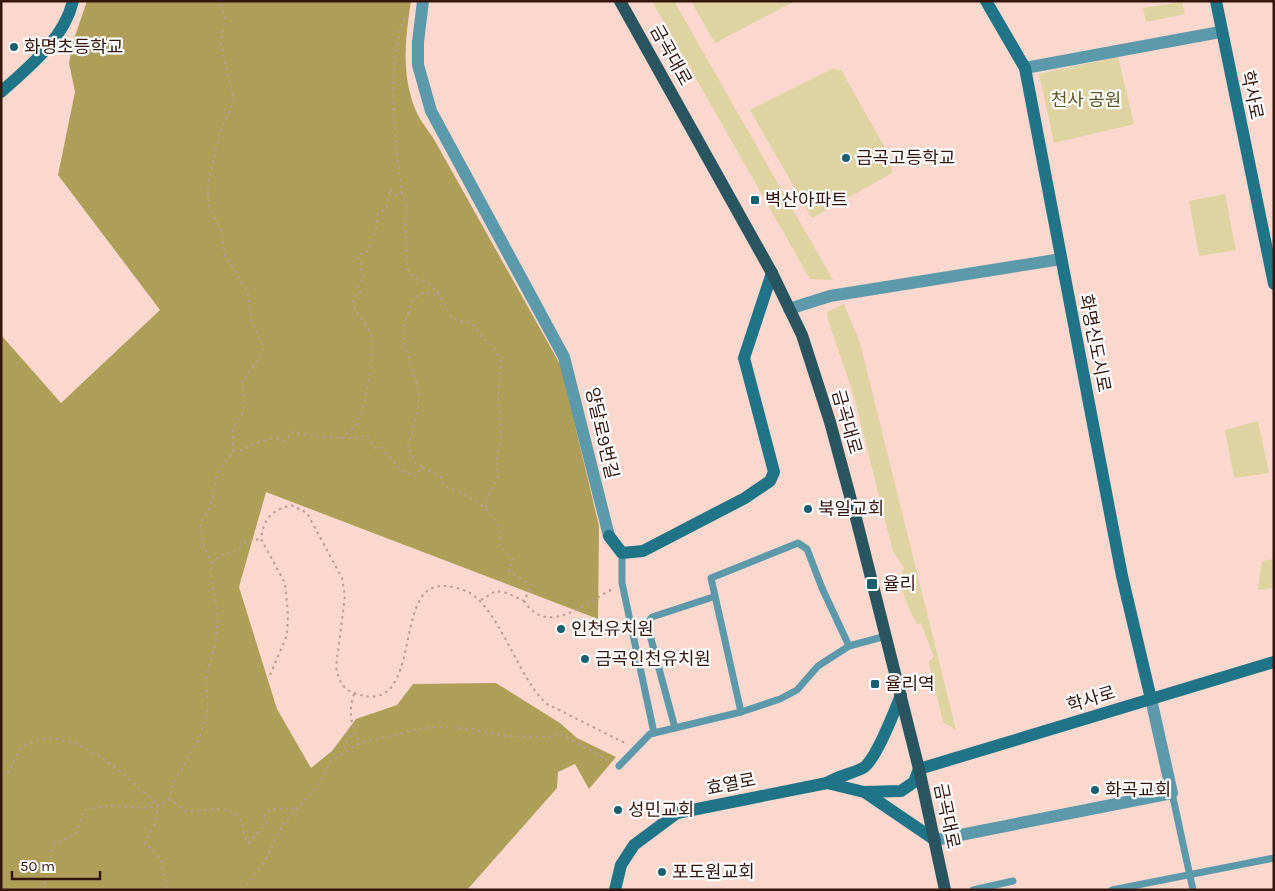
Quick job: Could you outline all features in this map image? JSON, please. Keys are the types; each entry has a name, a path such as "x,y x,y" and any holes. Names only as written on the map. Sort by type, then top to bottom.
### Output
{"main road":[{"path":"1,92 44,53 62,25 73,1"},
{"name":"금곡대로","path":"620,1 772,273 802,335 830,422 886,636 919,769 945,890"},
{"name":"화명신도시로","path":"986,1 1025,68 1122,576 1151,699"},
{"name":"학사로","path":"1216,1 1220,32 1274,284"},
{"path":"622,553 643,551 745,498 770,481 774,472 744,358 760,304 772,273"},
{"path":"760,304 782,294"},
{"name":"양달로9번길","path":"609,536 622,553"},
{"name":"학사로","path":"919,769 1274,662"},
{"path":"901,695 887,730 864,767 860,776 860,782 868,792 935,840"},
{"path":"827,783 836,777 864,767"},
{"path":"868,792 892,792 907,789 914,782 919,769"},
{"name":"효열로","path":"615,890 621,865 634,845 678,813 827,783 868,792"}],"street":[{"name":"양달로9번길","path":"422,6 418,65 431,111 564,357 609,536"},
{"path":"1025,68 1220,32"},
{"path":"789,309 830,296 1061,259"},
{"path":"935,840 1172,793 1151,699"}],"lane":[{"path":"740,712 711,578 798,543 807,549 822,588 849,646"},
{"path":"622,553 622,582 654,733"},
{"path":"675,728 647,624 652,617 714,597"},
{"path":"619,766 650,734 740,712 780,699 797,690 818,666 849,646 886,636"},
{"path":"1172,793 1193,890"},
{"path":"1112,890 1274,858"},
{"path":"973,890 1013,881"}],"path":[{"path":"44,890 54,844 76,834 84,810 111,806 142,808 158,806 169,798 173,784 199,739 208,708 206,679 216,641 218,617 211,576 212,564 200,524 210,508 217,474 233,452 233,427 243,415 246,405 242,382 259,359 264,348 252,323 248,293 225,255 222,233 208,203 208,183 220,133 234,100 222,44 225,18 221,5 222,1"},
{"path":"422,6 405,18 394,56 396,151 402,192 407,209 405,221 407,268 413,277 428,283 439,294 451,316 459,321 470,322 477,328 481,336 493,346 501,362 498,396 501,434 497,459 498,478 486,499 486,510"},
{"path":"341,438 359,422 366,398 373,353 372,340 366,323 353,305 354,297 360,292 358,286 364,278 361,271 362,265 358,261 359,254 366,253 374,237 378,214 387,207 390,189 397,196 402,192"},
{"path":"439,294 432,295 426,292 413,298 404,326 404,343 419,390 418,409 408,446 415,463 440,476 444,486 464,493 486,510 496,521 500,529 500,546 513,560 509,572 532,585 524,601"},
{"path":"233,452 242,451 257,441 276,437 285,440 292,432 320,438 367,435 375,448 382,448 402,471 416,476 422,467"},
{"path":"270,675 287,634 288,614 285,583 261,540 265,522 275,510 291,506 307,513 342,578 345,596 336,668 338,678 345,690 354,694 377,695 390,690 397,679 418,603 426,592 445,585 465,590 480,600 536,694 547,704 636,748"},
{"path":"212,564 219,556 236,550 247,540 261,540"},
{"path":"480,600 488,598 496,591 524,601 529,609 546,618 576,611 593,598 616,588 622,582"},
{"path":"354,694 349,712 354,732 360,743"},
{"path":"242,890 264,863 283,824 320,783 331,761 360,743 418,728 436,727 473,729 505,736 549,738 559,733 591,753 619,766"},
{"path":"345,751 347,740 354,732"},
{"path":"1,774 8,772 22,746 41,738 62,738 96,755 127,776 158,806"},
{"path":"169,798 187,812 227,810 234,812 241,820 249,842 266,823 265,815 270,809 296,808"},
{"path":"158,806 154,824 145,843 162,859 167,890"}],"green space":[{"path":"652,1 674,1 833,280 810,279"},
{"path":"691,1 795,1 715,43"},
{"path":"1182,2 1185,14 1146,22 1143,8"},
{"name":"천사 공원","path":"1118,57 1134,124 1054,143 1039,74"},
{"path":"832,69 841,70 892,160 892,173 812,218 750,110"},
{"path":"1225,194 1236,250 1199,256 1189,201"},
{"path":"844,304 860,343 956,730 943,722 929,661 934,657 921,623 917,624 904,597 902,575 904,568 893,551 853,393 828,320 827,312"},
{"path":"1258,421 1269,473 1234,478 1225,430"},
{"path":"1274,559 1274,588 1258,590 1262,561"}],"shaded area":[{"path":"87,1 411,1 407,29 406,70 411,97 416,111 435,141 561,366 599,526 598,619 266,492 239,587 277,709 311,768 332,751 356,719 397,705 413,684 496,683 560,723 577,738 616,757 589,789 575,764 558,772 557,788 467,890 1,890 1,335 61,403 160,310 58,175 75,92 69,63 73,42"}],"place":[{"name":"화명초등학교","path":"14,47"},
{"name":"금곡고등학교","path":"846,158"},
{"name":"벽산아파트","path":"755,200"},
{"name":"북일교회","path":"808,509"},
{"name":"율리","path":"872,584"},
{"name":"인천유치원","path":"561,629"},
{"name":"금곡인천유치원","path":"585,659"},
{"name":"율리역","path":"875,684"},
{"name":"화곡교회","path":"1095,790"},
{"name":"성민교회","path":"618,810"},
{"name":"포도원교회","path":"662,872"}]}
